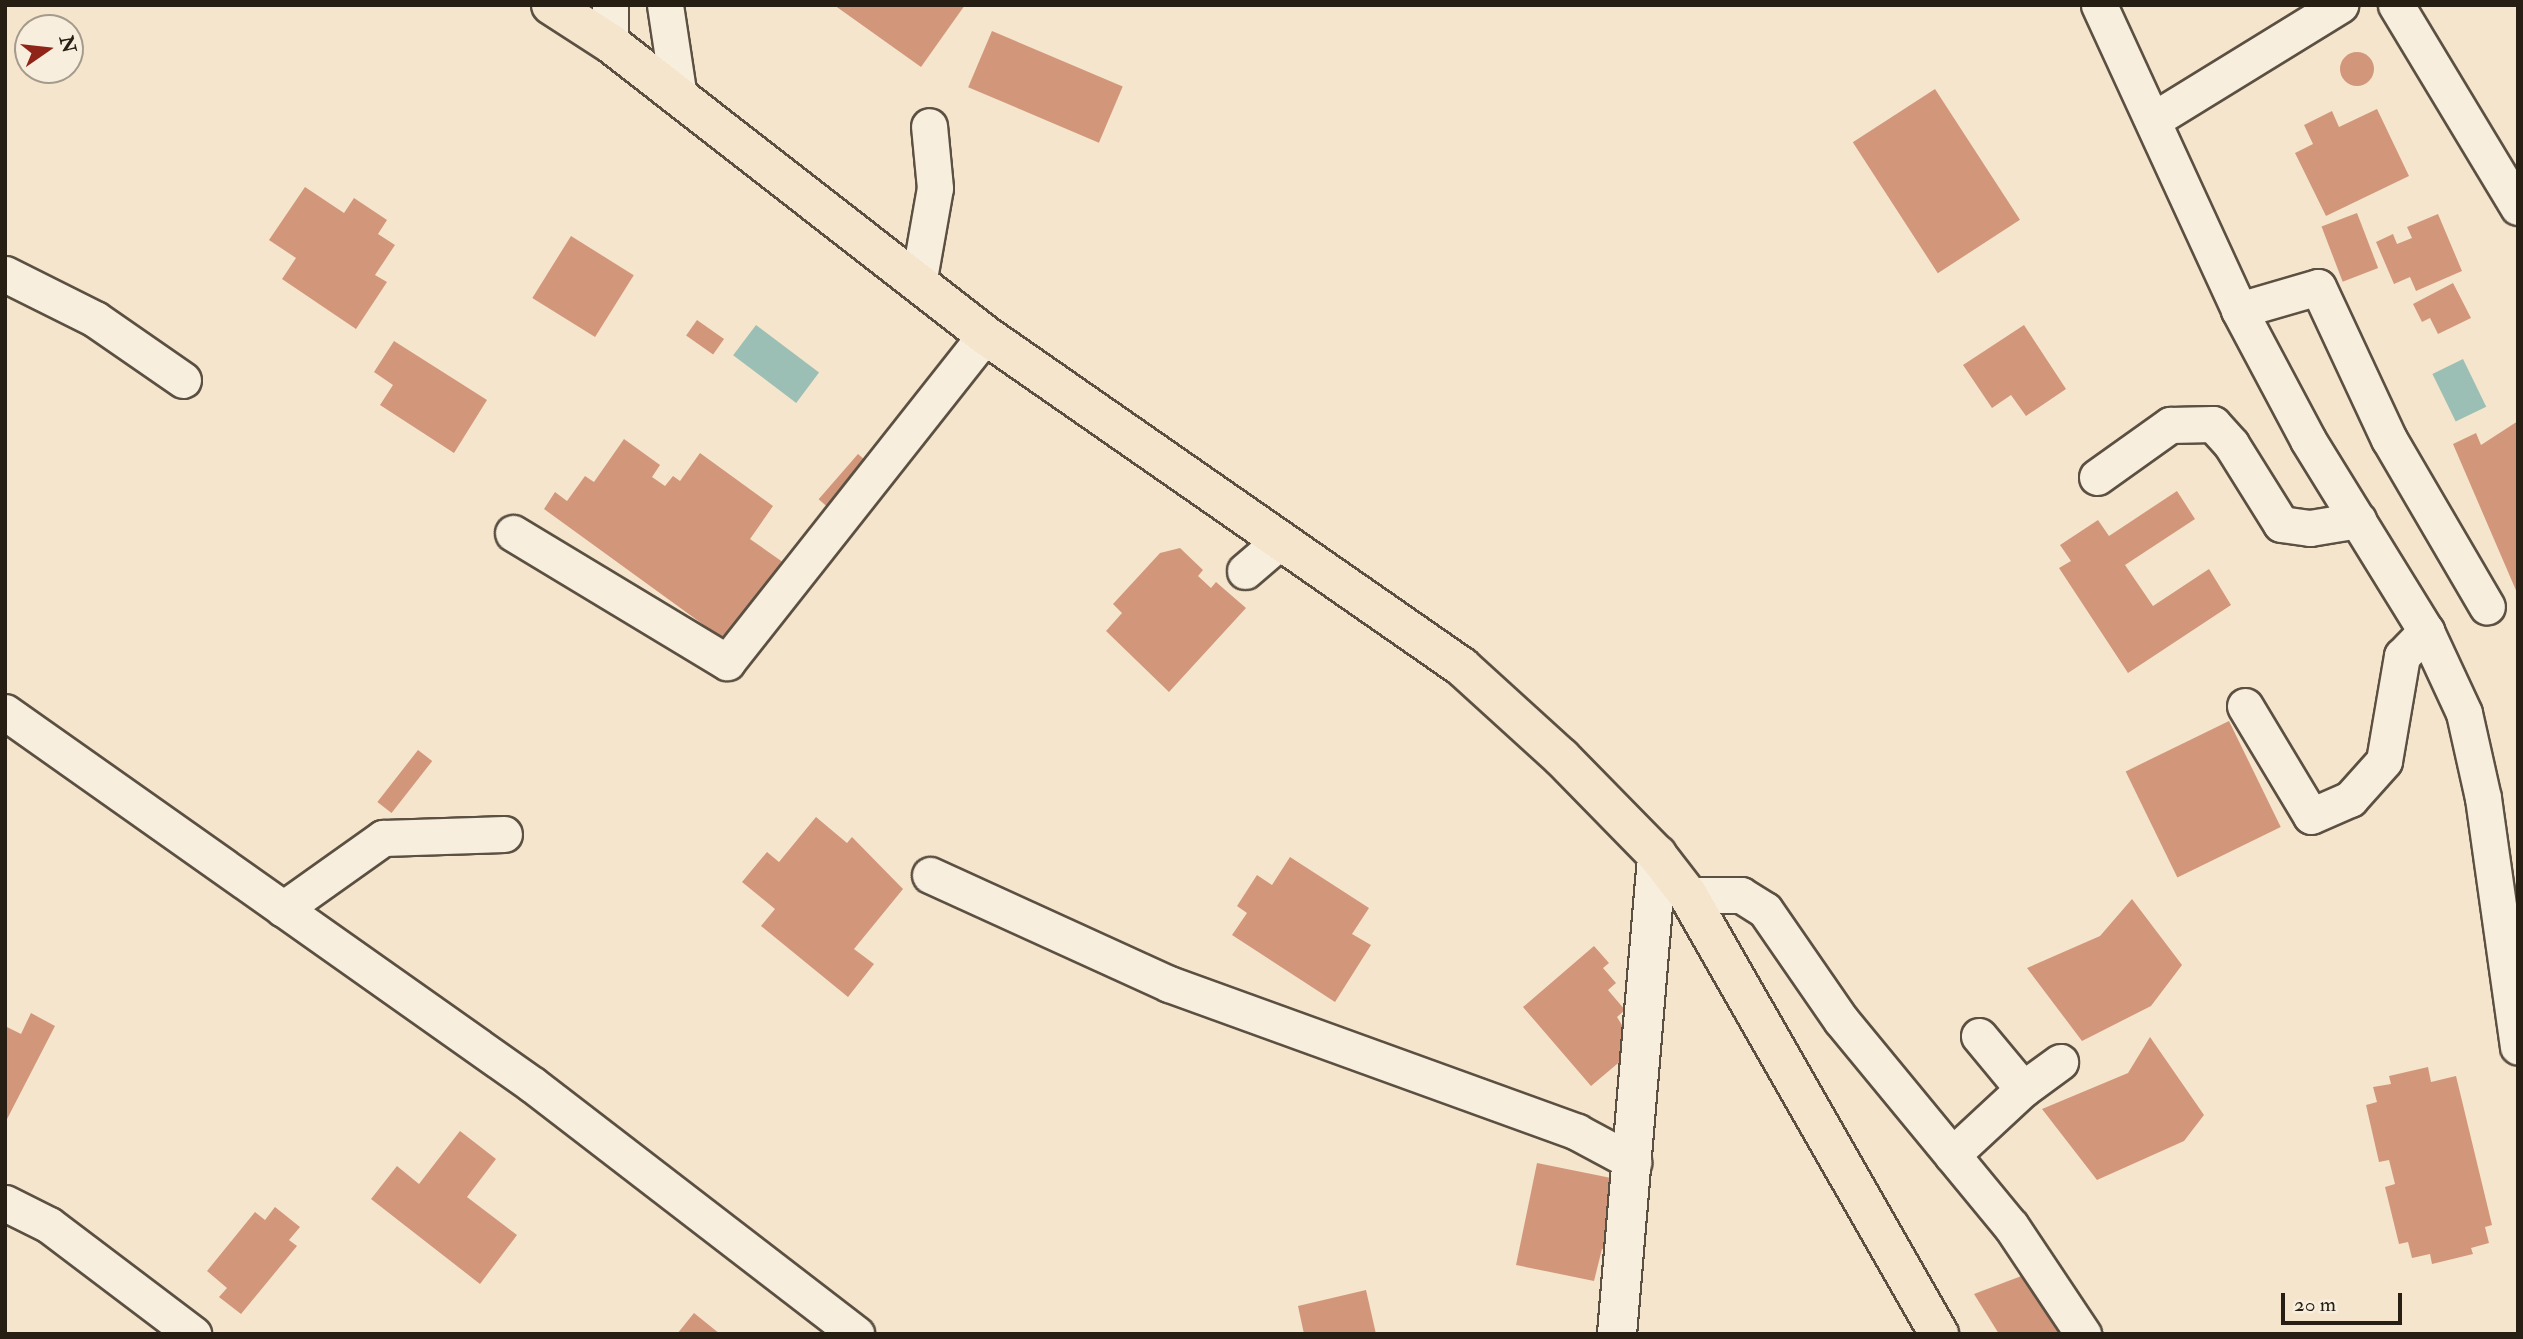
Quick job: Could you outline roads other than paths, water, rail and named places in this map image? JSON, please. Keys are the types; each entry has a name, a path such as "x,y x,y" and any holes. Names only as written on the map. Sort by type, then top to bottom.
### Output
{"main road":[{"path":"551,5 610,43 985,335 1461,667 1561,757 1657,855 1688,895 1939,1334"}],"street":[{"path":"610,5 610,43"},
{"path":"665,5 679,98"},
{"path":"2099,5 2239,310 2358,520 2426,631 2464,713 2483,798 2518,1047"},
{"path":"2154,120 2340,5"},
{"path":"2396,5 2518,207"},
{"path":"918,284 935,188 929,126"},
{"path":"5,274 96,319 183,380"},
{"path":"2239,310 2318,287 2389,439 2487,607"},
{"path":"915,398 985,335"},
{"path":"513,533 727,663 985,335"},
{"path":"2097,477 2170,425 2213,424 2231,444 2281,524 2310,528 2358,520"},
{"path":"1245,571 1280,541"},
{"path":"2245,706 2311,816 2350,799 2384,761 2402,656 2426,631"},
{"path":"5,712 533,1085 856,1334"},
{"path":"283,909 383,838 504,834"},
{"path":"1617,1334 1657,855"},
{"path":"930,875 1169,984 1577,1132 1633,1162"},
{"path":"1688,895 1741,895 1765,910 1841,1020 2011,1226 2083,1334"},
{"path":"1979,1036 2024,1089"},
{"path":"1952,1155 2024,1089 2060,1062"},
{"path":"5,1203 49,1225 193,1334"}],"water":[{"path":"756,325 819,373 796,403 733,355"},
{"path":"2463,359 2486,407 2456,422 2432,374"}]}
